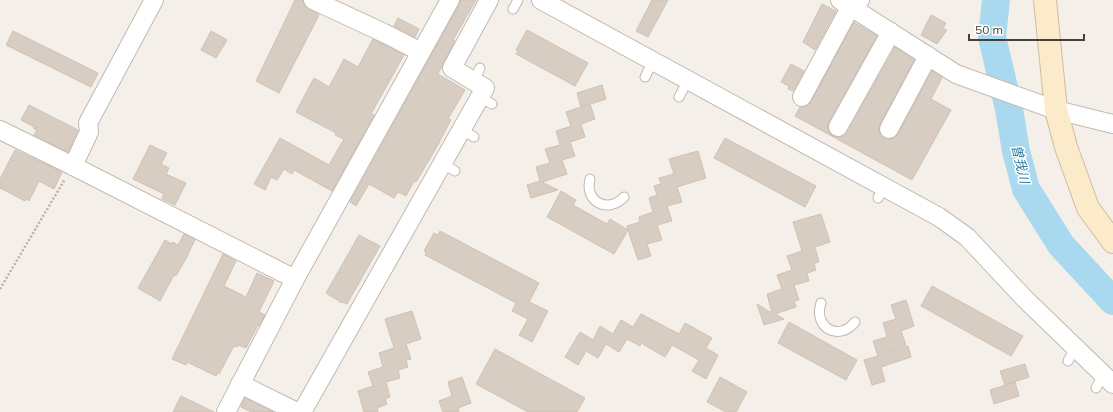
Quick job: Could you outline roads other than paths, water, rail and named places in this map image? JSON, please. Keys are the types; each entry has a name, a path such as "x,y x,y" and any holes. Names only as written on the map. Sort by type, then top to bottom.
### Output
{"street":[{"path":"73,166 89,132 88,123 154,0"},
{"path":"313,0 421,52"},
{"path":"226,412 294,279 450,0"},
{"path":"302,412 449,168 486,101 486,88 477,74 452,68 489,0"},
{"path":"541,0 688,80 915,211 939,217 967,237 1025,299 1071,354 1104,382"},
{"path":"1045,0 1049,108 1066,147 1088,208 1113,242"},
{"path":"802,98 851,2 891,32 956,74 1049,108 1113,124"},
{"path":"838,127 891,32"},
{"path":"889,129 928,56"},
{"path":"0,130 294,279"},
{"path":"240,384 297,412"}],"lane":[{"path":"513,9 518,0"},
{"path":"645,77 653,61"},
{"path":"679,97 688,80"},
{"path":"590,179 588,184 591,196 599,203 610,205 616,204 624,197"},
{"path":"821,303 819,315 824,326 829,330 835,332 847,330 855,322"}],"waterway":[{"name":"曽我川","path":"996,0 992,37 1009,109 1016,151 1026,189 1061,245 1113,301"}]}
